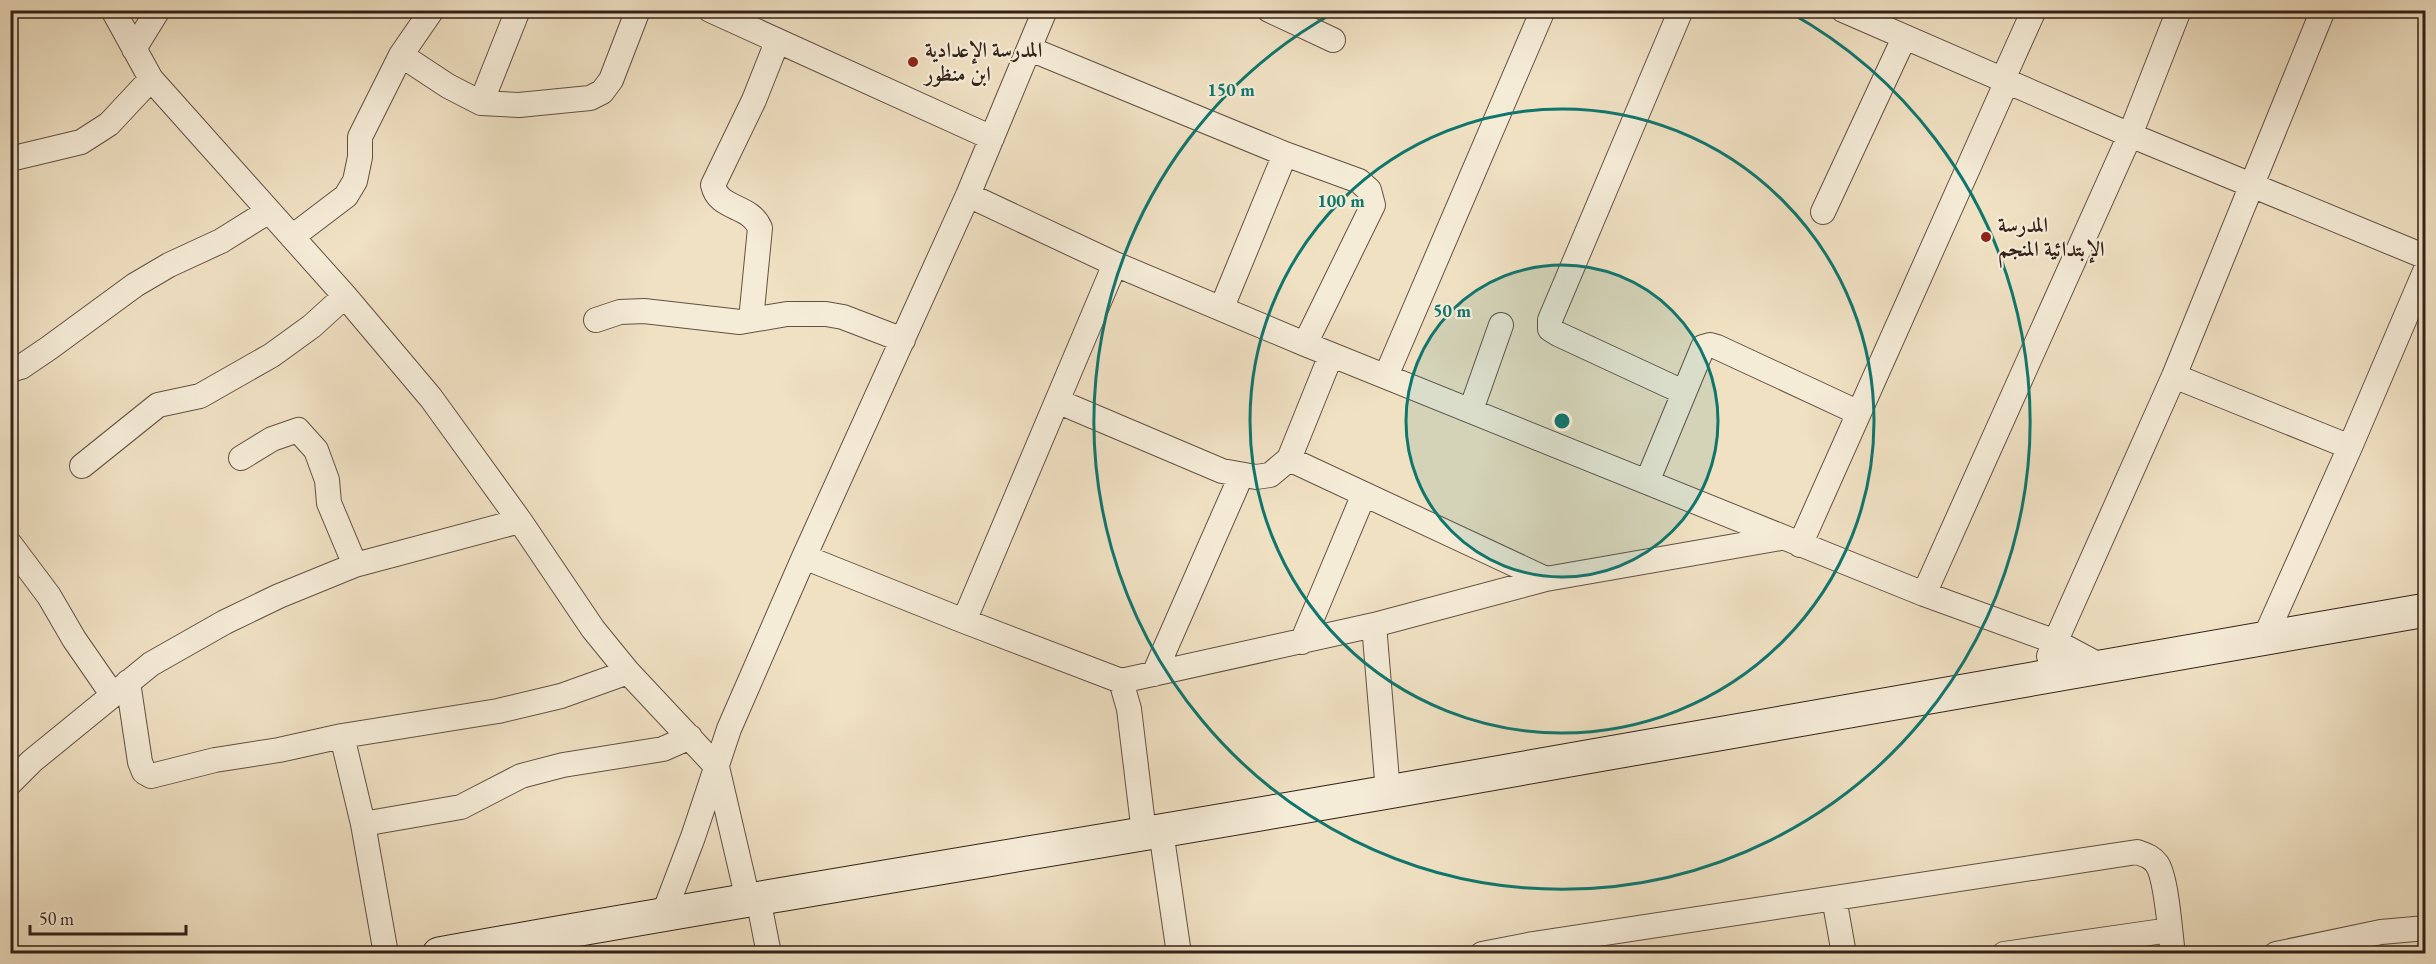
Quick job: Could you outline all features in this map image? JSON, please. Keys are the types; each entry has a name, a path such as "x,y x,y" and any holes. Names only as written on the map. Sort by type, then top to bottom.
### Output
{"main road":[{"path":"439,954 664,913 1388,792 2042,675 2426,610"}],"street":[{"path":"112,10 151,80 345,296 431,398 520,521 593,628 628,672 717,767 769,954"},
{"path":"134,49 158,10"},
{"path":"292,237 346,196 355,181 360,158 360,137 402,56 432,10"},
{"path":"481,103 518,10"},
{"path":"402,56 448,86 481,103 519,105 590,98 602,92 611,80 638,10"},
{"path":"710,10 992,138"},
{"path":"664,913 729,729 804,556 968,195 1045,10"},
{"path":"1269,10 1333,40"},
{"path":"1386,375 1543,10"},
{"path":"1681,10 1550,320 1550,329 1683,392"},
{"path":"1843,10 2130,135 2426,257"},
{"path":"1791,542 1859,412 2034,10"},
{"path":"1924,594 2130,135 2179,10"},
{"path":"2042,675 2174,376 2324,10"},
{"path":"1823,212 1904,38"},
{"path":"751,320 760,228 756,219 720,200 713,185 754,100 777,42"},
{"path":"1030,49 1285,154 1359,181 1370,190 1373,205 1305,344"},
{"path":"10,159 81,142 109,124 151,80"},
{"path":"1222,307 1285,154"},
{"path":"968,195 1115,264 1222,307 1331,355 1386,375 1791,542 2056,642 2101,666"},
{"path":"10,370 21,367 49,348 135,285 170,265 221,241 269,211"},
{"path":"964,621 1115,264"},
{"path":"2265,637 2426,269"},
{"path":"82,466 158,405 200,396 272,355 312,327 345,296"},
{"path":"596,320 620,312 644,310 740,322 787,314 826,314 843,317 903,340"},
{"path":"1471,410 1501,325"},
{"path":"1647,482 1703,347 1710,345 1859,412"},
{"path":"1057,401 1222,471 1241,476 1270,475 1289,459 1331,355"},
{"path":"2174,376 2350,447"},
{"path":"241,459 272,439 298,430 316,450 327,480 328,503 355,565"},
{"path":"1289,459 1546,579"},
{"path":"1154,674 1241,476"},
{"path":"1302,642 1364,494"},
{"path":"10,783 32,761 151,664 225,622 279,596 355,565 520,521"},
{"path":"804,556 1121,681 1374,625 1546,579 1791,542"},
{"path":"10,544 49,596 74,639 120,688 140,762 144,772 151,776 215,760 279,750 342,735 498,711 561,696 628,672"},
{"path":"1374,625 1388,792"},
{"path":"1121,681 1129,709 1179,954"},
{"path":"342,735 363,824 386,954"},
{"path":"363,824 460,807 521,776 563,765 663,749 690,737"},
{"path":"1482,954 1534,949 1834,898 2137,852 2149,856 2158,866 2171,942 2004,954"},
{"path":"1834,898 1844,954"},
{"path":"2276,954 2381,932 2426,928"}],"place":[{"name":"المدرسة الإعدادية ابن منظور","path":"913,62"},
{"name":"المدرسة الإبتدائية المنجم","path":"1986,237"}]}
